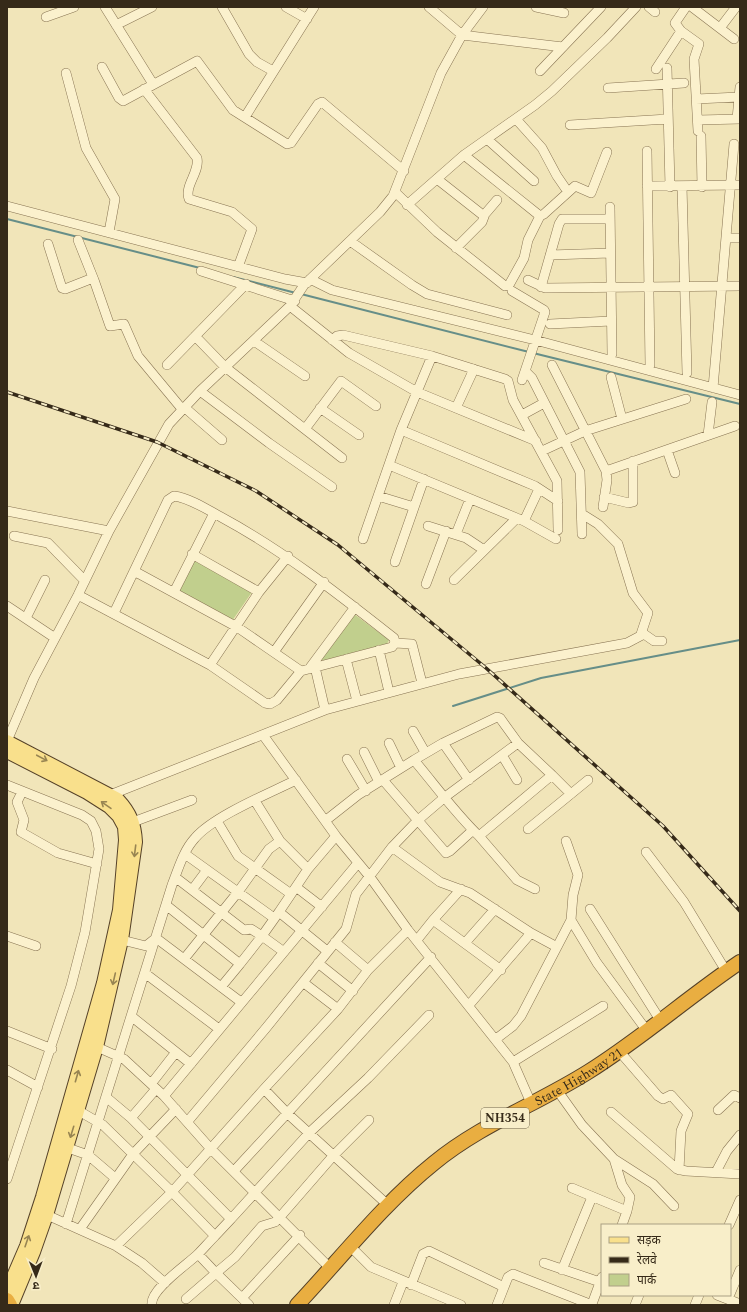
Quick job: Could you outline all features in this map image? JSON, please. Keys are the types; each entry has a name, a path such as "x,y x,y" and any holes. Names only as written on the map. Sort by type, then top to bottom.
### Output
{"highway":[{"name":"State Highway 21","path":"297,1305 389,1206 436,1162 464,1142 531,1103 587,1073 647,1031 740,962"},
{"path":"7,1300 11,1305"}],"main road":[{"path":"7,741 77,776 124,805 130,813 133,822 136,842 122,940 97,1047 47,1215 34,1252 11,1305"},
{"path":"7,752 87,793 109,807 118,816 124,827 125,840 119,910 103,983 42,1197 26,1246 7,1290"}],"street":[{"path":"46,17 74,7"},
{"path":"105,7 153,84"},
{"path":"116,25 152,7"},
{"path":"222,7 249,54 257,62 273,71"},
{"path":"286,7 307,19"},
{"path":"245,117 314,7"},
{"path":"429,7 462,35 563,48"},
{"path":"7,741 34,678 78,595 109,531 157,442 183,408 294,301 307,282 380,212 395,192 441,73 462,35 483,7"},
{"path":"536,7 564,13"},
{"path":"540,71 601,7"},
{"path":"407,205 464,155 535,105 575,70 636,7"},
{"path":"720,28 736,7"},
{"path":"702,187 700,134 696,99 694,57 699,44 681,31 675,23 686,8 720,28 734,39"},
{"path":"656,69 681,31"},
{"path":"102,67 121,101 197,61 230,107 284,143 289,144 318,104 322,102 404,171"},
{"path":"667,68 670,186"},
{"path":"66,73 86,148 115,199 109,232"},
{"path":"608,88 684,83"},
{"path":"698,120 738,119 740,87"},
{"path":"144,90 197,158 197,167 188,193 189,198 232,212 250,227 251,232 238,267"},
{"path":"696,99 739,93"},
{"path":"516,119 542,148 568,192"},
{"path":"570,125 668,119"},
{"path":"487,139 534,181"},
{"path":"713,388 726,238 736,185 734,144"},
{"path":"647,151 650,365"},
{"path":"395,192 407,205 456,248 505,286 509,285 524,258 528,240 540,216 576,186 591,192 607,152"},
{"path":"464,155 540,216"},
{"path":"437,179 484,216"},
{"path":"647,186 702,187 736,185"},
{"path":"682,186 687,374"},
{"path":"456,248 482,222 484,216 497,200"},
{"path":"7,206 238,267 307,282 332,290 475,325 740,395"},
{"path":"610,207 612,354"},
{"path":"541,287 562,219 610,219"},
{"path":"726,238 740,238"},
{"path":"78,240 110,326 124,324 138,356 183,408 222,440"},
{"path":"350,241 419,290 437,297 507,315"},
{"path":"48,244 62,288 65,289 93,278"},
{"path":"550,255 610,253"},
{"path":"201,271 246,284 294,301 332,340 360,360 416,392 536,441"},
{"path":"528,280 541,287 649,288 740,286"},
{"path":"167,365 246,284"},
{"path":"512,291 544,310 522,380"},
{"path":"475,325 480,308"},
{"path":"550,324 611,321"},
{"path":"195,336 225,367 342,458"},
{"path":"332,340 337,336 343,336 432,356 474,370 502,377 508,381 512,398 557,481 557,534 389,465"},
{"path":"254,341 304,376"},
{"path":"363,539 401,430 432,356"},
{"path":"552,365 606,471 607,480 603,502 633,502 633,461"},
{"path":"456,408 474,370"},
{"path":"525,371 532,378 581,476 582,534"},
{"path":"611,376 622,419"},
{"path":"305,429 342,381 376,406"},
{"path":"200,391 269,443 332,487"},
{"path":"542,451 585,430 686,399"},
{"path":"708,435 712,402"},
{"path":"522,415 544,403"},
{"path":"320,408 359,435"},
{"path":"606,471 735,426"},
{"path":"401,430 539,489 558,501"},
{"path":"667,450 675,472"},
{"path":"395,562 424,479"},
{"path":"454,580 484,550 521,520 539,489"},
{"path":"114,613 171,496 179,496 214,513 288,556 324,582 394,638 395,643"},
{"path":"378,496 414,507"},
{"path":"456,534 470,499"},
{"path":"7,511 109,531"},
{"path":"174,592 214,513"},
{"path":"110,795 325,710 422,683 504,664 627,643 641,634 648,612 633,593 618,544 598,524 582,514"},
{"path":"428,526 456,534 484,550"},
{"path":"426,584 446,531"},
{"path":"14,536 48,544 85,581"},
{"path":"192,554 259,592"},
{"path":"210,665 237,627 259,592 288,556"},
{"path":"134,571 237,627 274,652 308,669 325,710"},
{"path":"26,618 45,580"},
{"path":"274,652 324,582"},
{"path":"78,595 210,665 266,703 270,704 277,700 308,669 355,607"},
{"path":"7,606 55,638"},
{"path":"641,634 644,634 654,641 662,642"},
{"path":"308,669 379,650 392,646 395,643 412,644 422,683"},
{"path":"379,650 389,692"},
{"path":"346,659 358,701"},
{"path":"325,821 366,791 425,752 496,717 500,718 518,743 552,774 571,794"},
{"path":"413,731 425,752"},
{"path":"264,735 336,836 370,876 408,930 513,1062 531,1103"},
{"path":"389,743 400,768"},
{"path":"444,743 469,780"},
{"path":"188,1121 304,982 348,926 356,894 392,847 418,820 445,797 518,743"},
{"path":"364,752 381,781 418,820 446,853 476,833 552,774"},
{"path":"502,755 517,780"},
{"path":"347,759 366,791"},
{"path":"414,760 517,880 535,889"},
{"path":"66,1224 118,1055 146,974 175,877 186,854 194,839 217,821 296,780"},
{"path":"528,829 588,780"},
{"path":"7,784 22,792 66,808 90,822 96,831 98,841 97,864 85,932 72,986 52,1049 10,1165 7,1179"},
{"path":"22,792 17,802 24,820 21,832 64,856 97,864"},
{"path":"133,822 192,800"},
{"path":"254,801 280,841 308,869"},
{"path":"217,821 235,852 255,868 322,907"},
{"path":"221,987 262,936 308,869 336,836"},
{"path":"184,960 238,892 269,849 280,841"},
{"path":"496,1039 513,1026 522,1016 571,920 573,895 578,875 566,841"},
{"path":"392,847 440,882 470,893 531,933 557,947"},
{"path":"646,852 686,906 726,971"},
{"path":"186,854 238,892 303,930 328,951"},
{"path":"164,1096 358,863"},
{"path":"192,890 207,870"},
{"path":"175,877 244,930 251,929 284,952"},
{"path":"417,940 433,920 461,890"},
{"path":"166,905 240,964"},
{"path":"590,909 660,1020"},
{"path":"465,943 495,910"},
{"path":"433,920 501,970"},
{"path":"571,920 597,963 647,1031"},
{"path":"116,1246 172,1192 210,1148 338,1009 368,970 408,930"},
{"path":"469,1005 501,970 531,933"},
{"path":"7,936 36,946"},
{"path":"122,940 146,946 156,938"},
{"path":"156,938 241,1002"},
{"path":"335,942 368,970"},
{"path":"234,1171 431,957"},
{"path":"318,963 353,991"},
{"path":"146,974 219,1030"},
{"path":"304,982 338,1009"},
{"path":"513,1062 603,1006"},
{"path":"152,1305 153,1297 165,1283 198,1254 310,1132 368,1078 429,1015"},
{"path":"131,1016 191,1064"},
{"path":"7,1031 52,1049"},
{"path":"97,1047 118,1055 164,1096 188,1121 210,1148 300,1235 331,1269"},
{"path":"619,1051 658,1096 663,1099 672,1095 688,1114 681,1132 679,1170"},
{"path":"131,1118 154,1087 176,1052"},
{"path":"7,1070 38,1087"},
{"path":"264,1089 288,1114 310,1132 333,1156 389,1206"},
{"path":"557,1090 582,1125 614,1159 653,1184 674,1206"},
{"path":"718,1110 734,1095 740,1098"},
{"path":"106,1097 131,1118 231,1219"},
{"path":"80,1229 133,1154 176,1109"},
{"path":"79,1111 98,1121 172,1192 215,1236"},
{"path":"611,1112 679,1170 740,1174"},
{"path":"186,1298 234,1257 262,1226 275,1222 333,1156 370,1120"},
{"path":"716,1172 727,1151 740,1134"},
{"path":"68,1148 88,1155 115,1178"},
{"path":"614,1159 622,1185 630,1197 622,1224"},
{"path":"572,1188 627,1211"},
{"path":"562,1270 592,1197"},
{"path":"729,1224 740,1200"},
{"path":"47,1215 116,1246 142,1263 165,1283"},
{"path":"242,1298 300,1235"},
{"path":"351,1247 371,1267 451,1303 461,1305"},
{"path":"394,1305 423,1254 429,1251 504,1287"},
{"path":"198,1254 249,1305"},
{"path":"497,1305 508,1277 513,1274 592,1304 601,1280 562,1270 544,1263"},
{"path":"731,1291 740,1270"},
{"path":"729,1296 740,1304"}],"green space":[{"path":"194,558 252,592 232,621 177,593"},
{"path":"354,614 389,640 387,644 323,661 321,658"}],"waterway":[{"path":"7,219 200,268"},
{"path":"233,277 296,293"},
{"path":"301,294 529,352"},
{"path":"533,353 740,404"},
{"path":"453,706 541,678 740,640"}],"railway":[{"path":"7,392 157,442 256,491 338,545 486,668 663,826 740,911"}]}
